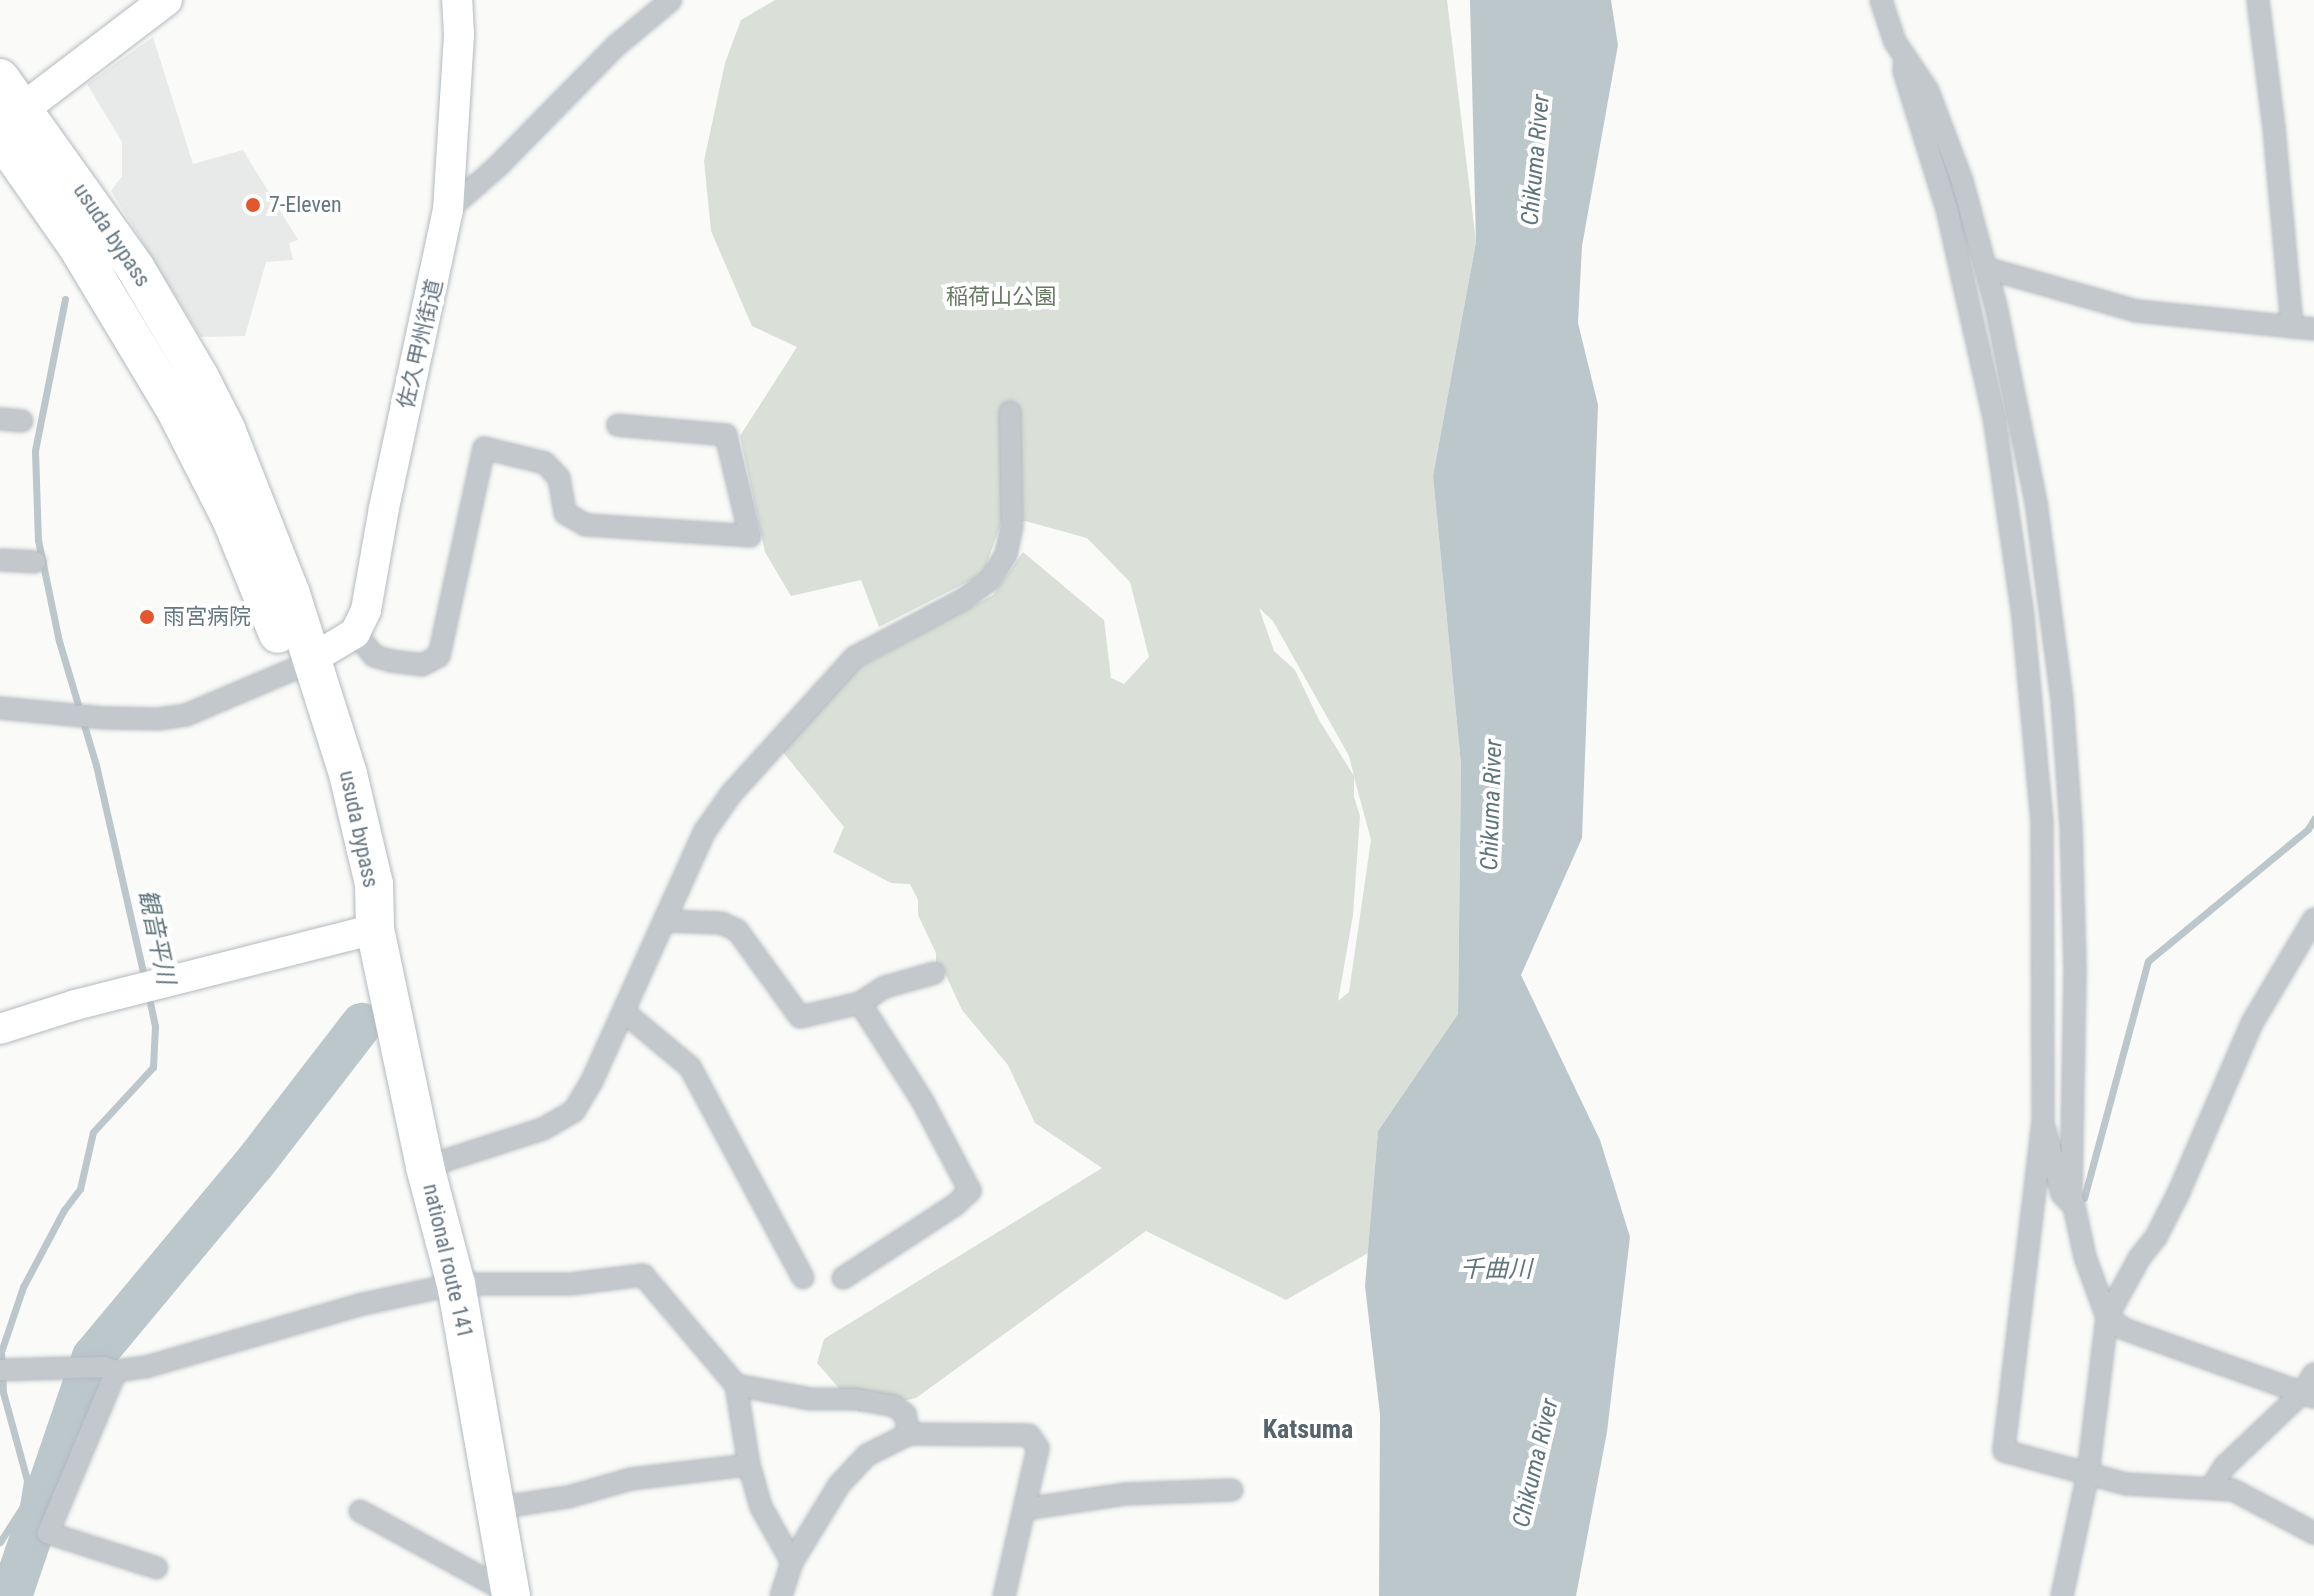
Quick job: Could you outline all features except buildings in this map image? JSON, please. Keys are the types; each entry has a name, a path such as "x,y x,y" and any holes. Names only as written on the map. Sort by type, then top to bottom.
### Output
{"highway":[{"name":"usuda bypass","path":"0,78 12,117 136,269 206,389 231,442 302,665"},
{"name":"usuda bypass","path":"0,136 77,246 175,409 302,665 348,774 374,884 375,929"},
{"name":"national route 141","path":"375,929 425,1167 456,1284 511,1594"}],"main road":[{"path":"12,117 166,0"}],"street":[{"name":"佐久甲州街道","path":"355,633 366,610 384,508 448,210 459,35 457,0"},
{"path":"448,210 498,166 617,45 671,0"},
{"path":"1881,0 1895,42 1928,91 1962,181 1986,268 2024,432 2062,700 2075,969 2073,1203 2085,1257 2107,1317 2124,1329 2309,1394"},
{"path":"2258,0 2274,128 2292,327"},
{"path":"1905,57 1904,71 1947,209 1994,417 2023,617 2042,822 2043,1122 2004,1451 2141,1485 2233,1490 2314,1533"},
{"path":"1986,268 2137,311 2314,329"},
{"path":"425,1167 543,1129 574,1111 624,1012 705,831 731,794 835,675 855,657 964,599 990,580 1006,554 1012,526 1010,412"},
{"path":"0,419 22,421"},
{"path":"0,708 104,718 158,719 186,715 302,665 355,633 374,656 391,661 422,665 439,656 484,448 545,463 559,478 565,513 586,525 750,536 726,435 617,425"},
{"path":"0,560 35,562"},
{"path":"2062,1596 2088,1474 2107,1317 2140,1257 2156,1237 2178,1194 2252,1023 2314,919"},
{"path":"664,921 721,923 737,930 800,1017 860,1003 885,987 934,973"},
{"path":"0,1029 75,1005 375,929"},
{"path":"843,1278 955,1205 970,1191 922,1100 860,1003"},
{"path":"624,1012 690,1067 803,1278"},
{"path":"2043,1122 2062,1194 2073,1203"},
{"path":"0,1370 146,1367 363,1304 456,1284 571,1284 643,1275 736,1385 749,1465 761,1507 792,1562"},
{"path":"110,1369 48,1533 157,1568"},
{"path":"2211,1488 2225,1466 2309,1394 2314,1374"},
{"path":"736,1385 810,1399 856,1399 894,1406 905,1414 909,1434"},
{"path":"781,1596 792,1562 839,1485 867,1455 909,1434 1029,1435 1038,1448 1004,1596"},
{"path":"497,1508 568,1497 631,1479 749,1465"},
{"path":"1025,1509 1139,1492 1232,1490"},
{"path":"360,1511 511,1594"}],"shaded area":[{"path":"153,37 193,164 243,150 298,240 289,243 293,260 266,262 245,336 201,337 111,191 122,176 122,142 87,84"}],"green space":[{"name":"稲荷山公園","path":"775,0 1447,0 1476,242 1433,476 1461,764 1458,1014 1378,1131 1368,1253 1286,1300 1146,1231 916,1398 859,1411 817,1363 824,1339 1102,1168 1035,1123 1008,1065 962,1010 942,967 936,967 936,953 918,915 918,900 910,884 891,883 833,852 844,827 782,751 857,668 993,595 1023,552 1104,620 1111,678 1124,684 1149,657 1130,582 1087,538 1025,521 1002,521 983,574 879,627 861,580 791,596 765,552 740,436 797,347 752,326 711,231 704,161 725,63 741,20","holes":["1259,608 1273,621 1349,756 1354,776 1319,720 1295,670 1274,651","1354,777 1371,840 1349,992 1338,1001 1353,915 1360,816 1354,797"]}],"water":[{"name":"千曲川","path":"1470,0 1611,0 1618,45 1582,246 1578,323 1598,405 1582,838 1521,975 1600,1140 1630,1237 1607,1432 1576,1596 1379,1596 1380,1414 1365,1286 1378,1131 1458,1014 1461,764 1433,476 1476,242"}],"waterway":[{"name":"観音平川","path":"65,299 35,451 38,540 59,641 96,765 145,980"},
{"path":"2084,1198 2148,961 2308,829 2314,819"},
{"name":"観音平川","path":"0,1542 23,1506 27,1480 3,1392 1,1352 23,1287 64,1210 80,1189 93,1132 153,1067 155,1026 148,992"},
{"path":"11,1596 93,1357 254,1164 362,1024"}],"place":[{"name":"7-Eleven","path":"253,205"},
{"name":"雨宮病院","path":"147,617"}],"district":[{"name":"Katsuma","path":"1308,1430"}],"water label":[{"name":"Chikuma River","path":"1536,160"},
{"name":"Chikuma River","path":"1492,805"},
{"name":"Chikuma River","path":"1536,1463"}]}
